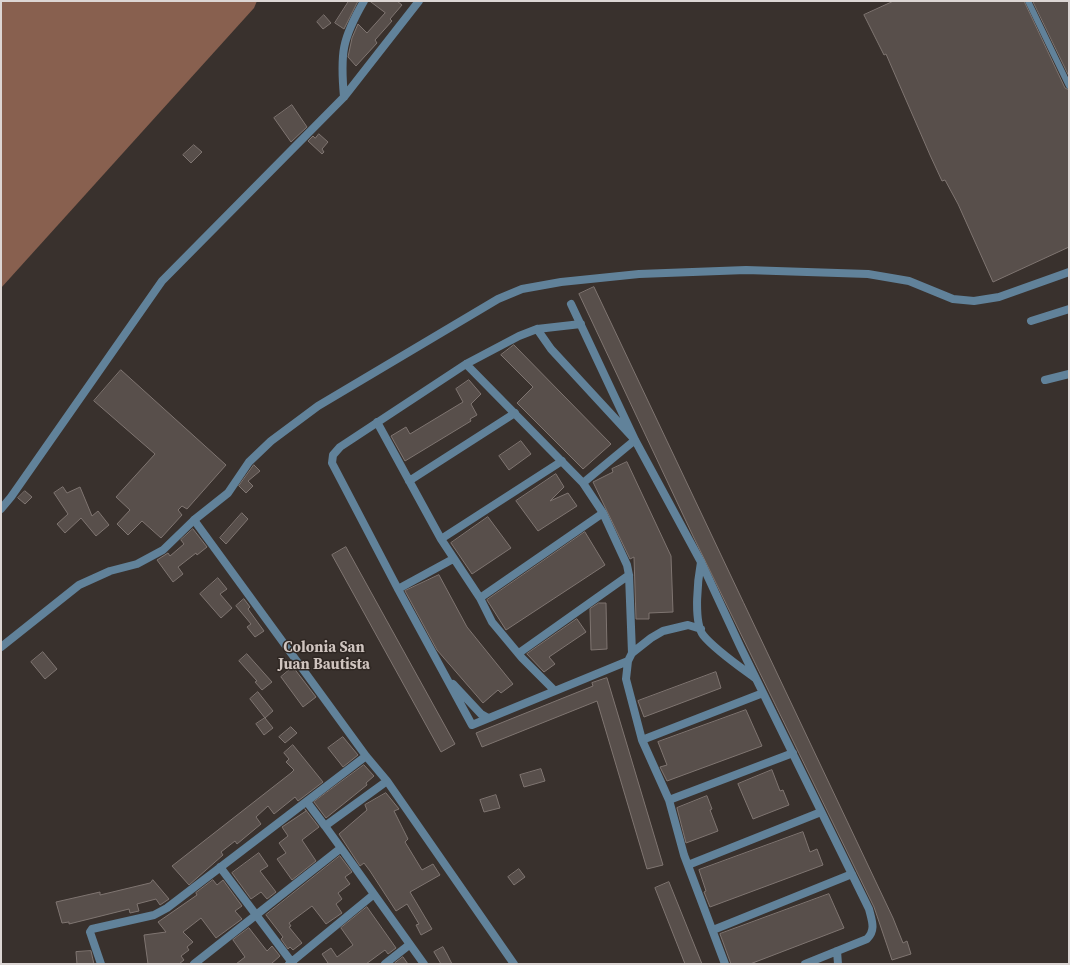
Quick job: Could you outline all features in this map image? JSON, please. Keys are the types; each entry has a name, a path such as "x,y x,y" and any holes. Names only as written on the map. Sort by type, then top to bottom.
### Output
{"street":[{"path":"344,97 342,74 343,45 348,30 364,1"},
{"path":"1,509 11,497 162,281 344,97 419,1"},
{"path":"1,647 79,585 110,571 137,564 163,550 194,520 228,493 249,462 272,441 318,406 480,309 498,299 522,289 639,274 746,270 868,274 909,281 954,299 974,301 999,297 1069,272"},
{"path":"571,304 635,440 701,562 792,753 869,909 873,926 872,933 867,939 804,964"},
{"path":"1031,321 1069,309"},
{"path":"581,324 537,330 519,336 466,364 340,447 333,455 332,463 472,725 628,661"},
{"path":"537,330 551,349 635,440"},
{"path":"466,364 515,412 583,483 603,513 627,565 630,575 632,653 628,661 626,679 642,740 669,800 688,865 725,964"},
{"path":"1046,380 1069,374"},
{"path":"409,480 515,412"},
{"path":"377,422 441,539 480,598 492,622 519,654 555,691"},
{"path":"583,483 635,440"},
{"path":"441,539 562,461"},
{"path":"480,598 603,513"},
{"path":"194,520 366,756 386,781 514,964"},
{"path":"398,589 453,559"},
{"path":"700,629 698,616 698,579 701,562"},
{"path":"519,654 630,575"},
{"path":"632,653 663,631 688,625 700,629 713,644 756,678"},
{"path":"447,679 481,714 488,718"},
{"path":"642,740 763,693"},
{"path":"669,800 792,753"},
{"path":"101,964 90,932 92,930 157,913 167,908 366,756"},
{"path":"326,826 386,781"},
{"path":"307,802 326,826 373,895 424,964"},
{"path":"688,865 821,812"},
{"path":"194,964 341,848"},
{"path":"220,867 291,963 373,895"},
{"path":"713,930 852,874"},
{"path":"385,964 410,945"},
{"path":"837,951 838,964"}],"lane":[{"path":"1028,1 1069,86"}],"shaded area":[{"path":"1,1 257,1 254,8 1,288"}],"building":[{"path":"349,1 358,1 344,29 335,23"},
{"path":"370,1 397,1 402,5 390,19 392,21 375,40 377,43 356,66 348,57 352,38 358,24 367,33 385,13"},
{"path":"894,1 1024,1 1065,88 1069,90 1069,247 993,282 958,204 945,180 942,181 886,54 884,55 864,15"},
{"path":"1033,1 1069,1 1069,76"},
{"path":"324,15 331,23 323,29 317,22"},
{"path":"292,105 307,127 291,142 274,118"},
{"path":"319,134 328,142 322,149 324,152 322,154 308,141 313,136 315,138"},
{"path":"194,145 202,152 191,163 183,155"},
{"path":"594,287 893,918 903,943 907,941 911,954 892,960 874,907 693,536 579,294"},
{"path":"514,345 611,444 583,469 517,403 533,387 501,355"},
{"path":"121,370 226,465 187,509 182,506 178,510 182,515 161,538 142,521 128,535 117,524 130,510 116,497 155,454 94,401"},
{"path":"469,380 481,394 471,404 477,415 470,419 471,421 405,461 391,436 406,427 410,434 463,402 456,389"},
{"path":"521,441 531,454 509,470 499,456"},
{"path":"627,462 671,556 673,612 649,613 649,619 636,619 634,557 630,559 593,482 613,472 612,469"},
{"path":"254,465 260,471 248,481 253,486 246,493 239,486"},
{"path":"556,474 564,487 550,501 568,493 577,506 538,531 516,501"},
{"path":"63,487 67,493 80,487 92,516 98,511 109,525 96,536 81,518 65,533 57,524 68,514 54,493"},
{"path":"25,491 32,497 25,504 18,498"},
{"path":"242,513 248,519 226,544 220,538"},
{"path":"488,517 511,548 472,574 451,543"},
{"path":"193,529 207,547 197,555 196,553 178,567 183,574 173,582 157,560 168,553 170,556 184,544 181,540"},
{"path":"585,532 605,565 506,630 487,600"},
{"path":"346,547 455,744 441,752 332,555"},
{"path":"439,575 467,627 513,684 501,693 498,690 483,703 437,650 405,591"},
{"path":"218,578 227,589 220,594 232,608 221,618 200,594"},
{"path":"244,599 250,607 248,609 264,631 255,637 247,627 251,624 236,606"},
{"path":"599,603 606,603 607,649 591,650 590,609"},
{"path":"577,619 586,632 549,657 555,664 544,672 527,654"},
{"path":"43,652 57,669 45,679 31,662"},
{"path":"247,654 272,682 262,690 255,682 257,681 239,661"},
{"path":"293,667 316,697 303,707 281,677"},
{"path":"716,672 721,688 644,717 638,701"},
{"path":"607,678 663,865 647,869 597,701 482,747 476,733 593,686 592,683"},
{"path":"258,692 273,711 265,718 250,699"},
{"path":"746,710 762,746 667,781 660,767 667,765 658,742"},
{"path":"265,718 273,728 264,735 256,724"},
{"path":"291,727 297,733 285,743 279,737"},
{"path":"343,737 358,755 343,767 328,748"},
{"path":"293,745 323,782 298,801 295,797 274,814 268,806 256,817 261,824 237,844 235,841 221,852 223,855 189,885 172,866 294,770 286,762 289,759 284,753"},
{"path":"364,765 374,776 366,783 367,785 326,818 314,802"},
{"path":"541,769 545,781 524,787 520,775"},
{"path":"772,770 780,791 783,790 789,805 753,819 738,784"},
{"path":"386,793 399,809 394,811 408,839 405,842 422,870 433,864 440,875 410,892 432,929 421,935 416,925 419,924 407,904 396,911 370,871 364,863 360,866 339,834 367,810 365,805"},
{"path":"496,795 500,808 484,812 480,800"},
{"path":"707,796 712,809 710,810 718,831 686,843 677,808"},
{"path":"305,809 319,827 302,840 316,861 292,880 277,859 286,853 279,843 288,836 282,827 306,811"},
{"path":"803,832 810,852 817,849 823,865 710,907 704,892 706,891 699,870"},
{"path":"259,853 268,866 260,871 276,892 267,899 261,892 251,899 232,873"},
{"path":"340,856 352,872 345,877 350,884 338,893 342,899 336,904 342,913 326,924 312,906 289,923 291,926 289,927 302,943 293,950 290,947 288,949 281,939 283,937 266,915"},
{"path":"519,869 525,877 514,885 508,877"},
{"path":"153,880 169,899 160,905 156,899 137,904 139,911 130,913 129,909 69,924 69,922 62,923 56,902 100,892 100,895 150,883"},
{"path":"213,880 217,885 223,880 242,906 235,911 242,919 216,938 201,918 183,932 193,942 187,947 189,950 181,956 184,960 179,964 148,964 144,935 166,932 158,922 197,895 196,893"},
{"path":"669,882 702,964 685,964 655,888"},
{"path":"829,894 844,928 750,964 731,964 720,934"},
{"path":"367,907 396,948 388,954 385,950 366,964 326,964 328,963 322,954 331,948 337,957 353,945 341,928"},
{"path":"249,928 267,951 272,946 280,956 271,964 236,964 245,957 233,940"},
{"path":"443,947 452,964 441,964 434,952"},
{"path":"91,951 94,964 77,964 76,952"},
{"path":"403,957 408,964 395,964 395,963"}],"district":[{"name":"Colonia San Juan Bautista","path":"324,656"}]}
